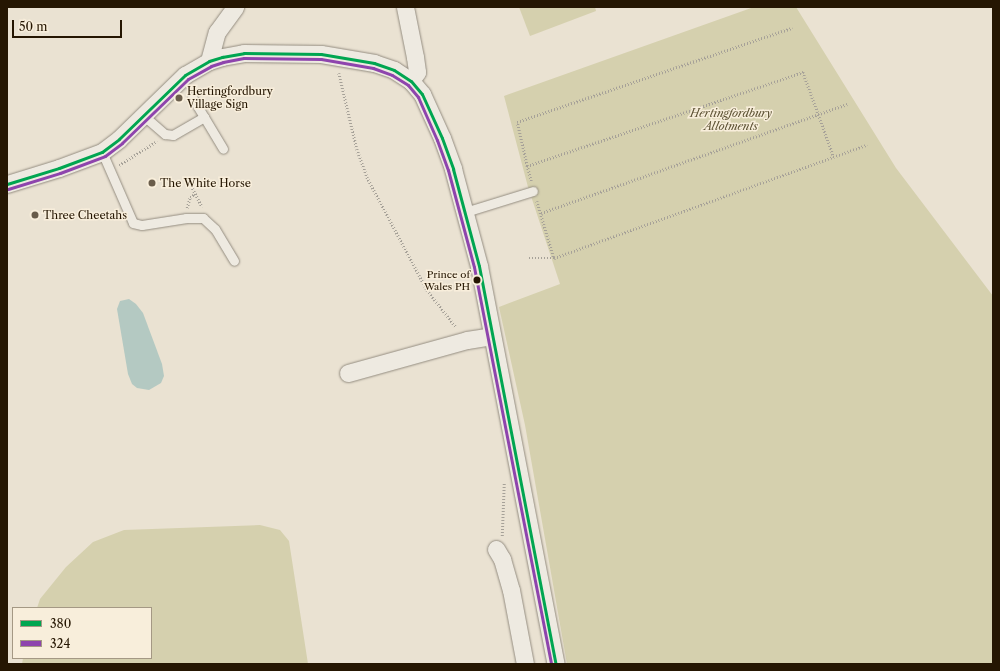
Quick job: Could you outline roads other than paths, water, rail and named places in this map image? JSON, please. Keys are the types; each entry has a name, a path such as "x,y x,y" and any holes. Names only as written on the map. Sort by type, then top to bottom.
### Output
{"street":[{"path":"209,61 217,32 235,7"},
{"path":"405,7 416,56 417,72 411,81"},
{"path":"7,184 60,168 102,152 144,116 176,83 209,61 244,54 301,53 335,56 374,63 394,70 411,81 422,94 442,138 453,169 465,212 478,266 556,664"},
{"path":"348,373 467,340 492,336"},
{"path":"496,549 502,559 511,590 525,664"}],"lane":[{"path":"192,97 223,149"},
{"path":"144,116 165,134 176,134 204,117"},
{"path":"102,152 133,223 142,225 186,218 203,218 215,229 234,261"},
{"path":"465,212 533,191"}],"water":[{"path":"129,299 136,304 143,313 162,364 164,376 161,383 149,390 137,388 132,384 128,374 117,309 120,301"}],"place":[{"name":"Hertingfordbury Village Sign","path":"179,98"},
{"name":"The White Horse","path":"152,183"},
{"name":"Three Cheetahs","path":"35,215"},
{"name":"Prince of Wales PH","path":"477,280"}],"park label":[{"name":"Hertingfordbury Allotments","path":"731,120"}]}
